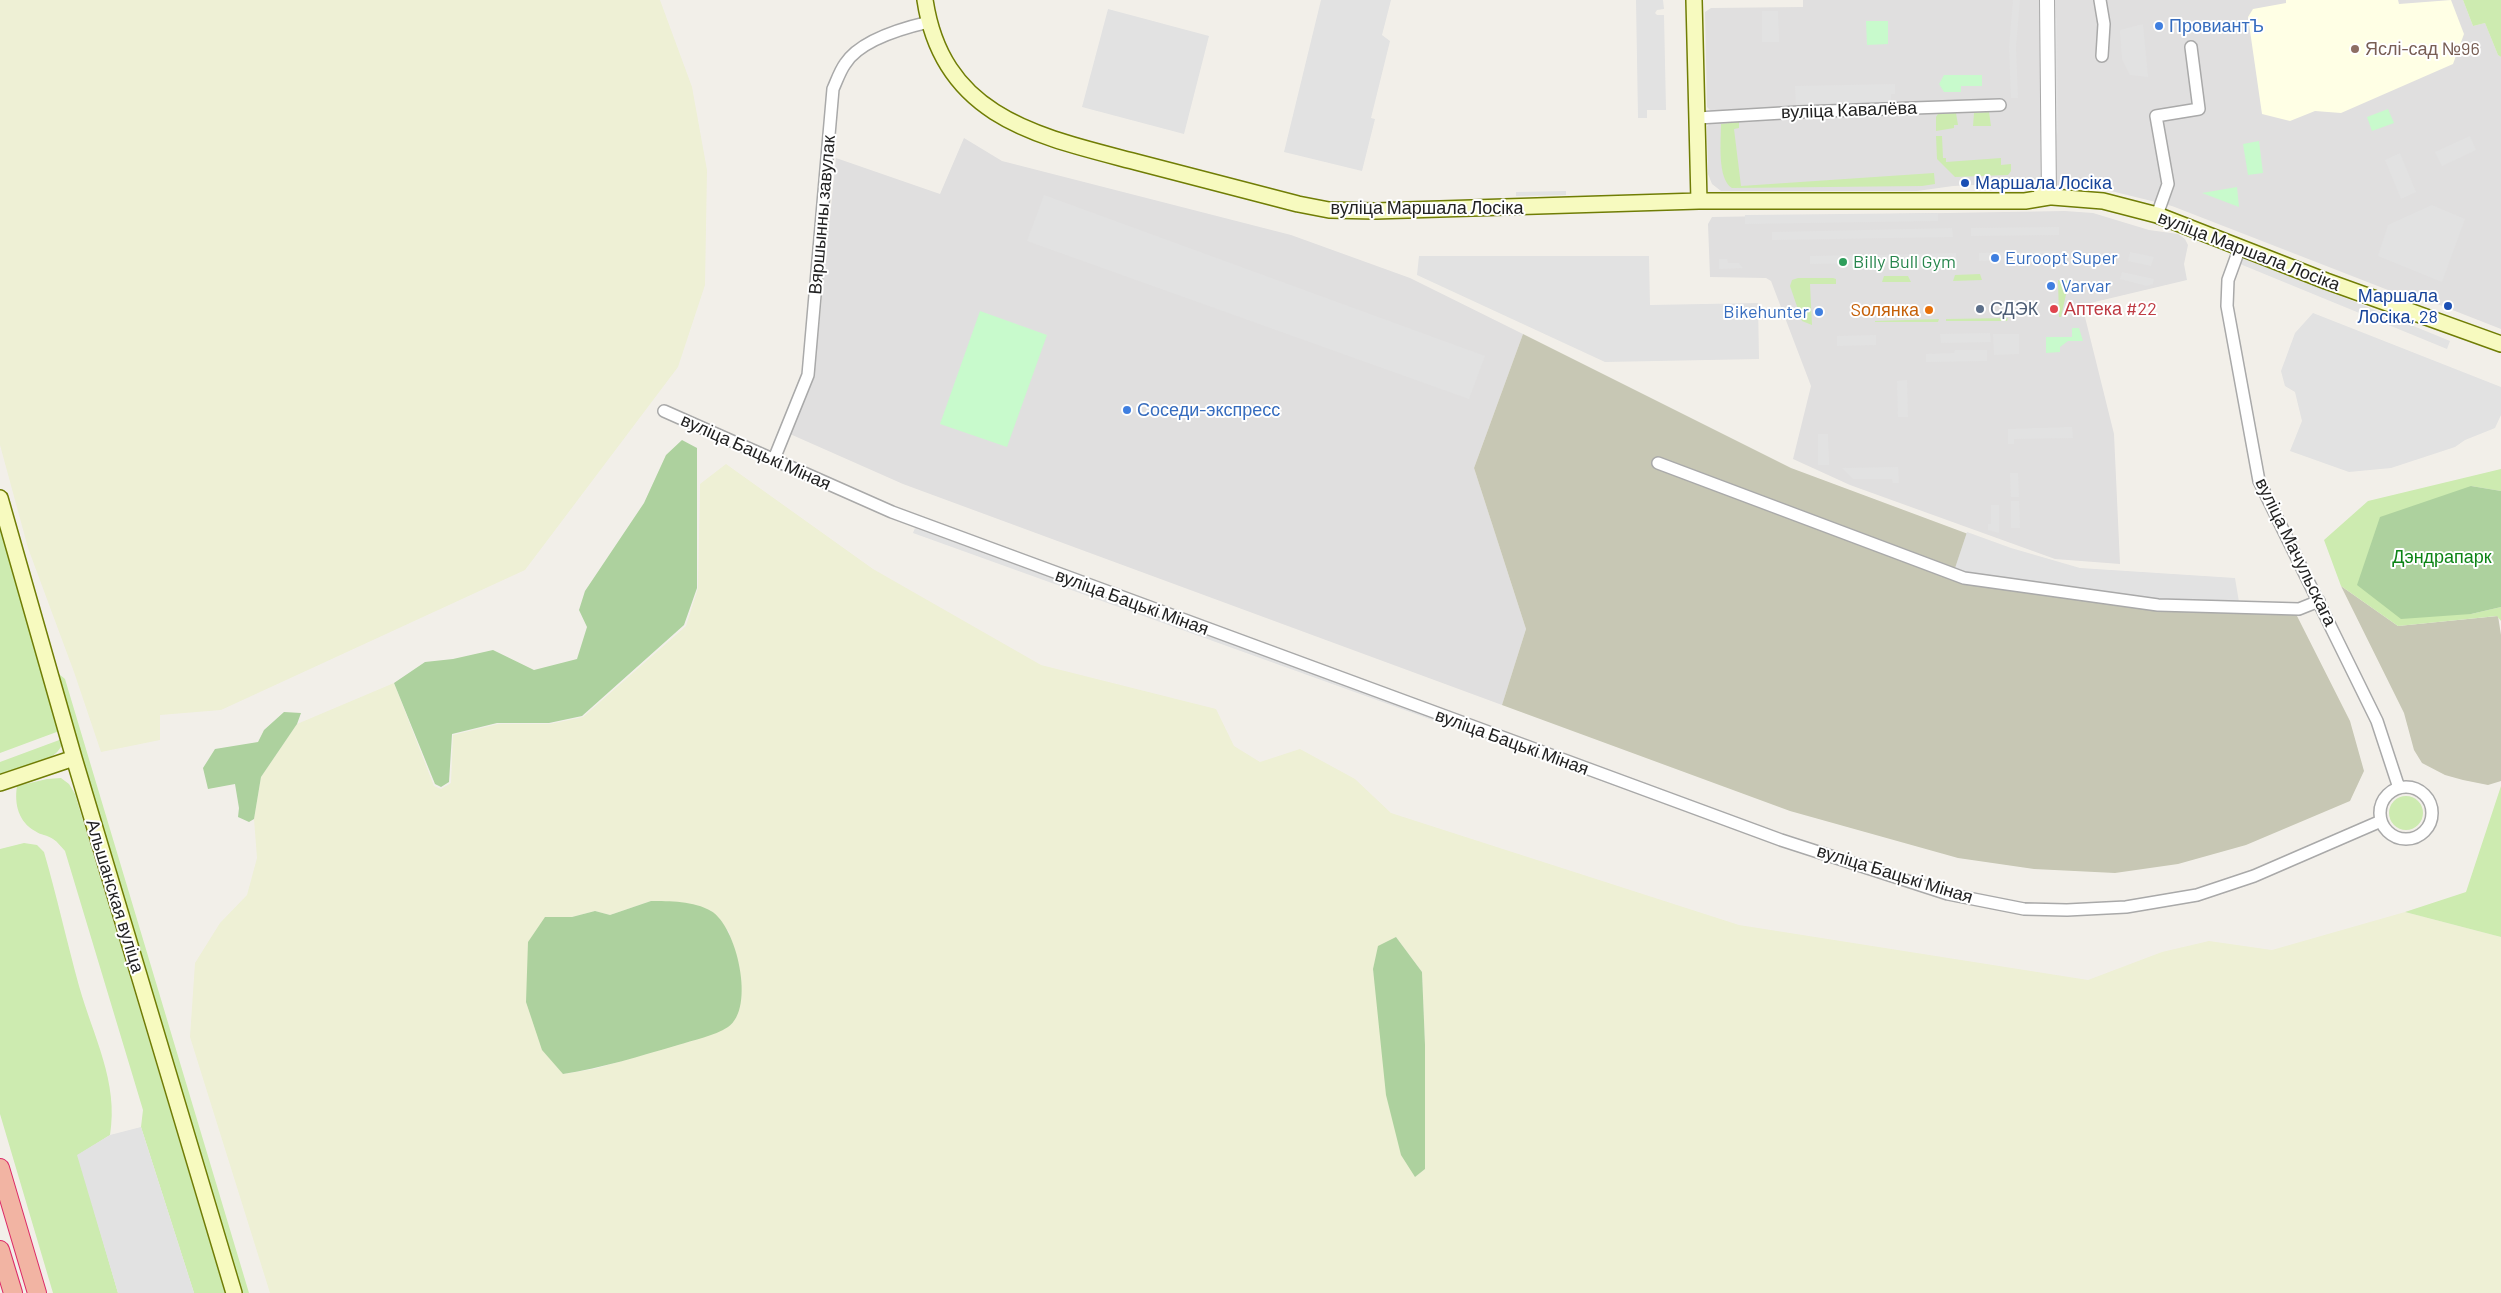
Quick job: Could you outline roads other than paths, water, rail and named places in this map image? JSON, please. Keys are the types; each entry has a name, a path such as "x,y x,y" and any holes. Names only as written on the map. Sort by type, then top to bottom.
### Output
{"highway":[{"path":"0,1168 37,1293"},
{"path":"0,1250 13,1293"}],"main road":[{"name":"вуліца Маршала Лосіка","path":"924,0 938,48 956,77 984,105 1017,126 1099,152 1298,204 1329,210 1435,211 1699,201 1862,200 1881,195 1928,194 2025,194 2103,201 2157,215 2501,344"},
{"path":"1694,0 1699,201"},
{"name":"Альшанская вуліца","path":"0,498 74,758 234,1293"},
{"path":"0,782 74,758"}],"street":[{"path":"2047,0 2049,197"},
{"path":"2100,0 2104,24 2102,56"},
{"name":"Вяршынны завулак","path":"774,459 808,375 832,89 846,62 867,44 904,28 929,22"},
{"path":"2157,215 2168,184 2156,116 2199,109 2191,47"},
{"name":"вуліца Кавалёва","path":"1698,118 1799,112 2000,105"},
{"name":"вуліца Мачульскага","path":"2240,247 2228,280 2227,306 2259,481 2377,721 2399,788"},
{"name":"вуліца Бацькі Міная","path":"664,412 892,512 1353,684 1781,840 1948,894 2024,909 2067,910 2126,907 2162,901 2197,895 2254,876 2381,821"},
{"path":"1658,463 1964,578 2158,606 2299,609 2319,601"},
{"path":"2399,788 2415,789 2428,799 2432,815 2426,830 2417,837 2401,838 2386,831 2381,821 2381,804 2391,791 2399,788"}],"place":[{"name":"ПровиантЪ","path":"2159,26"},
{"name":"Яслі-сад №96","path":"2355,49"},
{"name":"Маршала Лосіка","path":"1965,183"},
{"name":"Euroopt Super","path":"1995,258"},
{"name":"Billy Bull Gym","path":"1843,262"},
{"name":"Varvar","path":"2051,286"},
{"name":"Маршала Лосіка, 28","path":"2448,306"},
{"name":"СДЭК","path":"1980,309"},
{"name":"Аптека #22","path":"2054,309"},
{"name":"Sолянка","path":"1929,310"},
{"name":"Bikehunter","path":"1819,312"},
{"name":"Соседи-экспресс","path":"1127,410"}],"park label":[{"name":"Дэндрапарк","path":"2442,557"}]}
